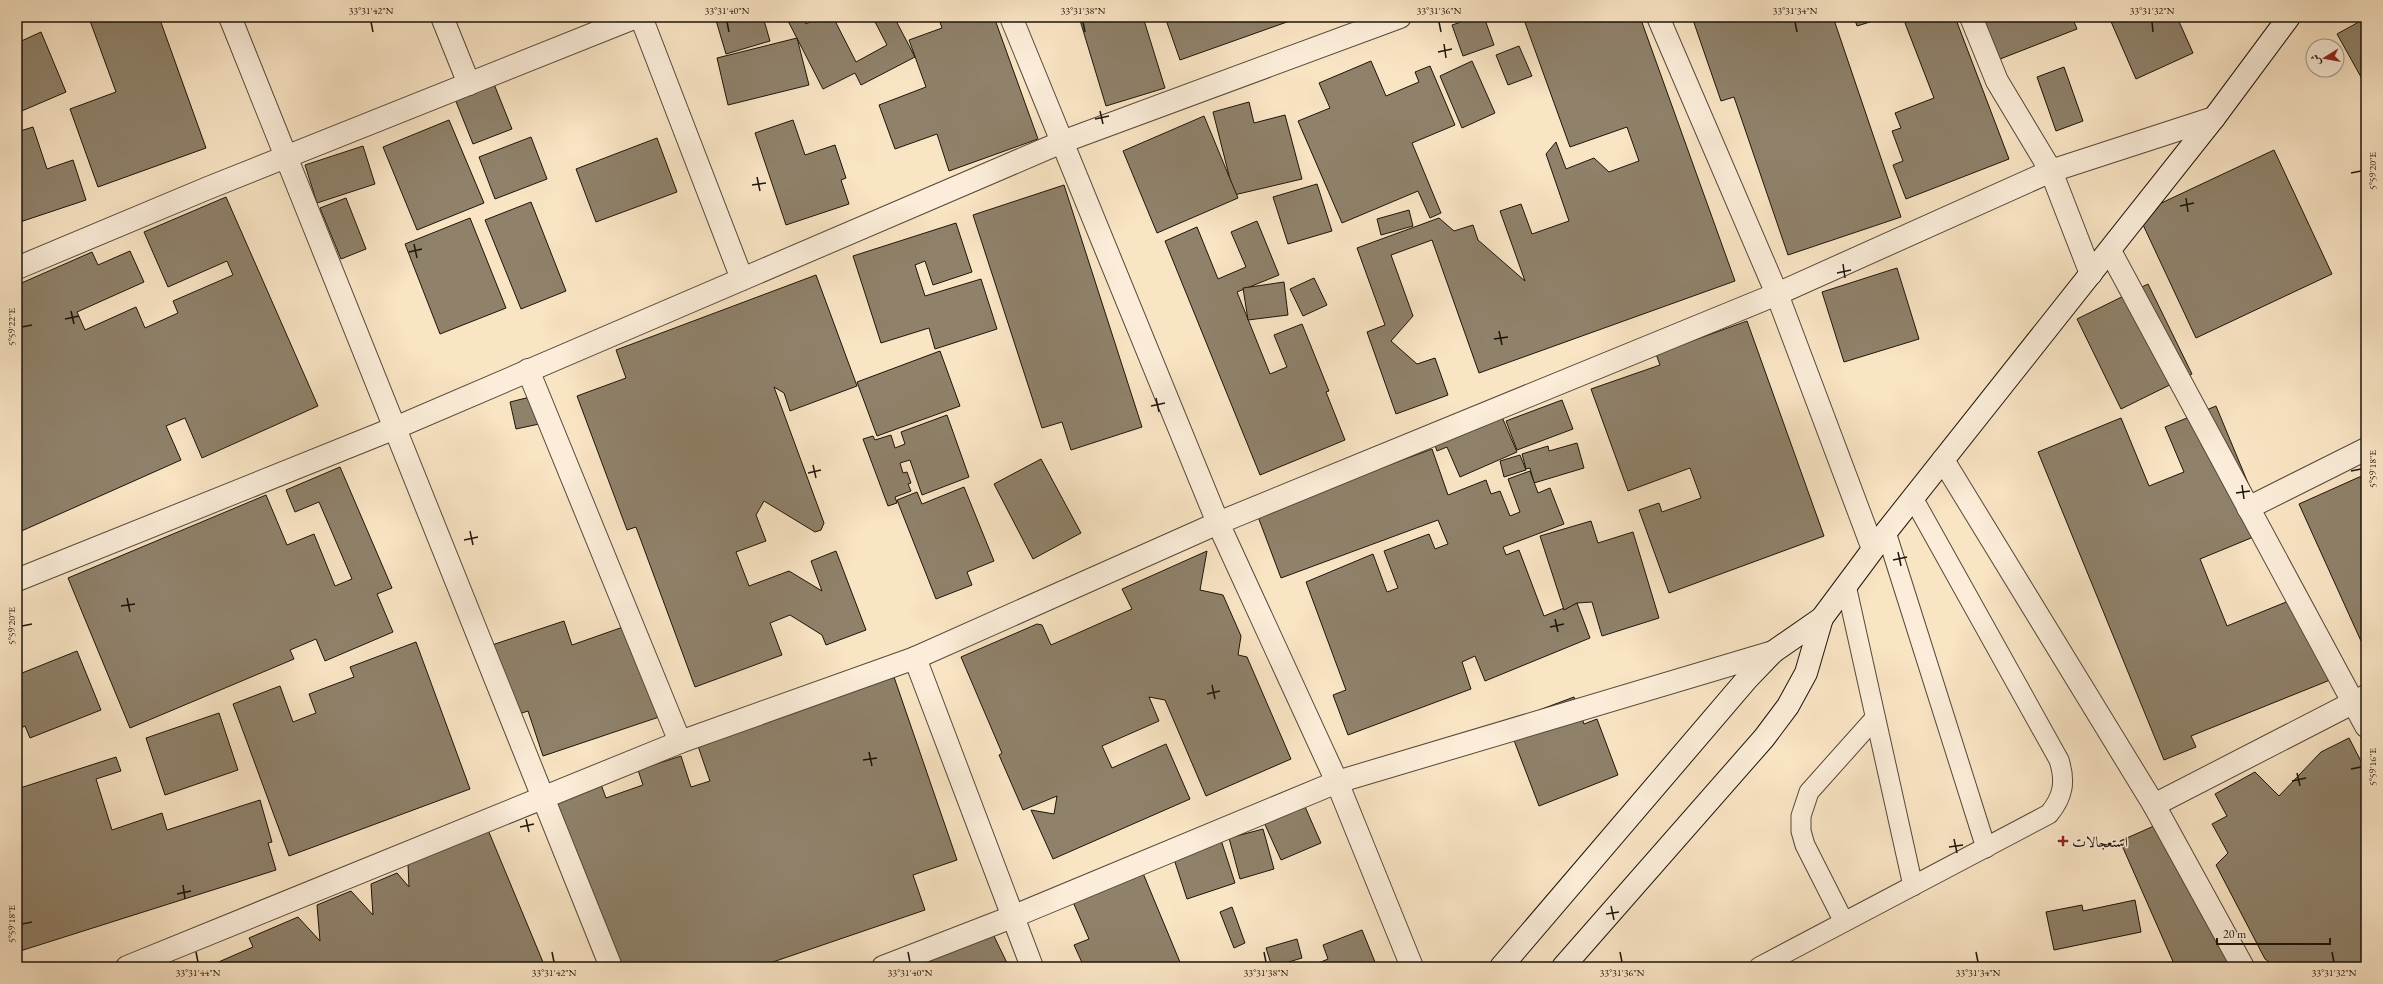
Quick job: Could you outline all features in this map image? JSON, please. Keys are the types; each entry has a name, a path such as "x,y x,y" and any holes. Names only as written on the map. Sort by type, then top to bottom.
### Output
{"street":[{"path":"230,17 611,967"},
{"path":"442,17 469,84"},
{"path":"17,268 286,156 636,17"},
{"path":"641,17 742,279"},
{"path":"1011,17 1218,523 1337,782 1412,967"},
{"path":"17,580 395,428 1062,142 1400,17"},
{"path":"1658,17 1776,294 1873,549"},
{"path":"1971,17 1997,81 2051,171 2091,274"},
{"path":"1501,967 1720,710 1773,652 1822,618 1886,532 2214,118 2289,17"},
{"path":"127,967 680,742 915,658 1218,523 1776,294 2051,171 2214,118"},
{"path":"2110,251 2248,508 2360,700 2366,726"},
{"path":"528,370 680,742"},
{"path":"2248,508 2366,449"},
{"path":"1943,460 2154,805 2243,967"},
{"path":"1563,967 1764,738 1788,706 1806,673 1822,618"},
{"path":"883,967 1012,917 1337,782 1773,652"},
{"path":"915,658 1032,967"},
{"path":"2154,805 2360,700"}],"lane":[{"path":"1759,967 2049,814 2058,803 2063,789 2064,775 2059,760 1913,498"},
{"path":"1886,532 1986,848"},
{"path":"1846,585 1913,886"},
{"path":"1844,922 1806,845 1801,830 1800,816 1809,792 1875,718"}],"building":[{"path":"159,17 206,148 98,187 70,109 116,92 89,18"},
{"path":"715,17 763,17 770,41 726,54"},
{"path":"786,17 802,17 806,24 819,17 833,17 856,62 887,45 873,18 894,17 915,57 861,85 855,73 823,89"},
{"path":"938,17 994,17 1038,139 949,171 937,134 895,149 879,105 926,87 909,40 942,28"},
{"path":"1079,17 1143,17 1165,88 1106,106"},
{"path":"1165,17 1301,17 1180,60"},
{"path":"1476,17 1484,17 1494,45 1463,56 1452,25"},
{"path":"1523,17 1640,17 1735,281 1479,373 1432,240 1391,255 1413,316 1391,341 1417,364 1435,358 1448,395 1396,414 1367,332 1385,325 1357,248 1439,218 1454,231 1473,225 1478,240 1525,281 1500,211 1521,204 1532,234 1569,221 1546,154 1556,142 1566,169 1594,158 1609,172 1639,161 1627,127 1570,147"},
{"path":"1692,17 1833,17 1901,217 1788,255 1734,97 1721,101"},
{"path":"1854,17 1886,17 1857,26"},
{"path":"1921,17 1955,17 2009,159 1906,199 1893,165 1903,161 1892,131 1901,128 1895,113 1934,98 1905,23"},
{"path":"1979,17 2072,17 2077,29 1995,61"},
{"path":"2109,17 2177,17 2193,53 2136,79"},
{"path":"2366,18 2366,86 2345,48 2345,38 2339,38 2337,34"},
{"path":"41,32 66,92 17,113 17,43"},
{"path":"797,38 809,85 728,105 717,58"},
{"path":"1519,46 1532,76 1508,85 1496,55"},
{"path":"1371,61 1386,96 1419,82 1415,72 1430,66 1455,125 1412,143 1441,213 1430,218 1418,191 1342,223 1298,121 1330,108 1319,83"},
{"path":"1472,61 1495,113 1462,128 1440,76"},
{"path":"2064,67 2083,121 2056,131 2037,77"},
{"path":"494,84 512,129 473,144 455,99"},
{"path":"1249,102 1254,123 1285,115 1302,179 1234,195 1213,112"},
{"path":"1204,116 1238,198 1157,233 1123,151"},
{"path":"449,120 484,203 417,230 383,147"},
{"path":"793,120 805,155 835,145 846,178 841,180 849,204 786,225 755,133"},
{"path":"33,127 47,169 73,160 86,200 20,222 17,212 17,132"},
{"path":"531,137 547,179 495,199 479,157"},
{"path":"657,138 677,192 596,222 576,169"},
{"path":"363,146 375,184 317,203 305,165"},
{"path":"2274,150 2332,274 2196,338 2138,214"},
{"path":"1317,184 1332,231 1288,244 1273,197"},
{"path":"1064,185 1142,427 1071,450 1062,422 1042,428 973,215"},
{"path":"226,197 318,406 202,458 185,418 166,426 181,460 17,533 17,285 92,252 98,265 130,251 144,282 77,312 85,330 136,307 145,328 178,313 173,301 233,275 227,261 168,287 144,232"},
{"path":"346,198 366,249 341,259 320,208"},
{"path":"531,202 566,291 521,309 485,220"},
{"path":"1409,210 1413,226 1381,235 1377,219"},
{"path":"470,218 506,308 440,334 405,244"},
{"path":"1257,221 1279,275 1237,292 1270,374 1287,367 1274,335 1302,324 1329,391 1326,392 1345,440 1260,475 1165,241 1197,227 1218,279 1246,267 1231,232"},
{"path":"956,223 972,272 933,285 925,261 915,265 925,296 981,279 997,329 935,349 929,328 881,343 853,256"},
{"path":"1897,268 1919,339 1844,362 1822,292"},
{"path":"816,275 857,386 790,411 784,393 774,387 824,523 821,530 815,532 764,501 756,515 766,541 736,552 749,586 789,571 822,591 811,561 836,551 866,630 826,645 822,635 790,615 770,623 782,655 695,687 636,527 627,530 577,396 626,378 616,350"},
{"path":"1314,278 1327,305 1303,316 1290,289"},
{"path":"1284,282 1288,315 1248,320 1243,288"},
{"path":"2148,284 2192,374 2121,409 2077,319"},
{"path":"1747,321 1824,536 1669,593 1639,510 1659,503 1662,512 1701,498 1690,468 1628,491 1591,389 1660,365 1656,354"},
{"path":"940,351 960,406 877,436 857,382"},
{"path":"546,393 553,421 516,429 510,402"},
{"path":"1562,400 1573,429 1517,450 1506,421"},
{"path":"2216,406 2268,531 2200,559 2227,626 2306,594 2340,676 2191,736 2196,747 2164,760 2038,452 2121,418 2149,486 2184,472 2165,427"},
{"path":"947,415 969,477 922,495 910,460 900,463 903,473 907,472 911,483 908,484 911,491 895,497 897,503 888,506 863,439 873,436 875,440 891,435 895,448 905,444 901,432"},
{"path":"1502,417 1517,452 1460,477 1447,447 1437,451 1433,440 1452,432 1455,438"},
{"path":"1577,443 1584,468 1534,483 1530,468 1526,469 1522,454 1548,446 1549,451"},
{"path":"1432,449 1448,495 1486,480 1491,494 1500,491 1510,516 1520,512 1508,479 1530,471 1538,493 1550,488 1564,524 1503,547 1506,555 1519,550 1544,616 1577,603 1590,638 1485,681 1475,656 1462,662 1471,689 1348,735 1333,695 1346,690 1306,582 1373,554 1387,592 1398,588 1384,551 1429,534 1435,549 1448,544 1438,520 1281,578 1257,514"},
{"path":"1520,455 1526,470 1504,477 1500,461"},
{"path":"1041,459 1081,533 1033,559 994,484"},
{"path":"340,467 392,588 377,594 393,632 325,661 316,639 290,650 294,659 130,728 68,578 266,495 287,545 314,534 335,586 352,579 319,502 295,512 286,490"},
{"path":"2366,474 2366,652 2299,504"},
{"path":"964,487 994,561 967,572 972,585 936,599 897,500 917,492 922,504"},
{"path":"1591,521 1598,543 1633,532 1659,618 1602,636 1592,602 1577,603 1564,610 1540,536"},
{"path":"1207,551 1200,590 1223,595 1241,636 1238,655 1247,657 1291,759 1206,796 1165,700 1149,697 1159,721 1102,746 1112,768 1166,744 1190,799 1053,859 1031,810 1054,814 1057,796 1023,810 999,755 1002,753 961,657 1037,624 1042,625 1051,645 1132,609 1122,589"},
{"path":"564,621 572,645 640,621 671,713 543,756 528,711 510,717 486,647"},
{"path":"416,642 470,789 289,856 233,704 280,686 293,722 316,713 309,694 354,677 350,667"},
{"path":"77,651 101,710 30,738 25,726 17,730 17,675"},
{"path":"894,677 957,860 913,875 925,910 767,964 766,967 609,967 543,798 599,779 606,798 643,785 638,770 681,756 691,787 710,781 698,746"},
{"path":"1574,697 1584,724 1597,719 1618,775 1539,806 1507,722"},
{"path":"219,713 238,770 165,795 146,738"},
{"path":"2349,738 2366,771 2366,967 2276,967 2265,959 2216,865 2228,853 2212,824 2227,816 2215,794 2255,772 2279,796 2321,752"},
{"path":"116,757 121,771 96,779 112,830 162,813 167,830 260,800 272,842 268,843 276,870 17,952 17,789"},
{"path":"1302,800 1321,843 1281,860 1262,818"},
{"path":"2163,822 2231,967 2172,967 2175,966 2120,841"},
{"path":"1263,829 1274,869 1240,879 1229,838"},
{"path":"488,830 545,967 207,967 253,947 249,938 298,917 320,941 317,905 351,891 373,915 371,884 397,873 409,887 408,864"},
{"path":"1220,837 1235,883 1187,899 1172,853"},
{"path":"1140,866 1182,967 1084,967 1074,945 1089,939 1070,895"},
{"path":"2135,900 2141,932 2054,950 2046,912 2082,905 2083,911"},
{"path":"1232,907 1245,943 1234,948 1220,912"},
{"path":"990,928 1009,967 908,967"},
{"path":"1362,930 1377,967 1309,967 1328,959 1323,945"},
{"path":"1297,939 1302,958 1272,967 1266,948"}],"place":[{"name":"استعجالات","path":"2063,841"}]}
